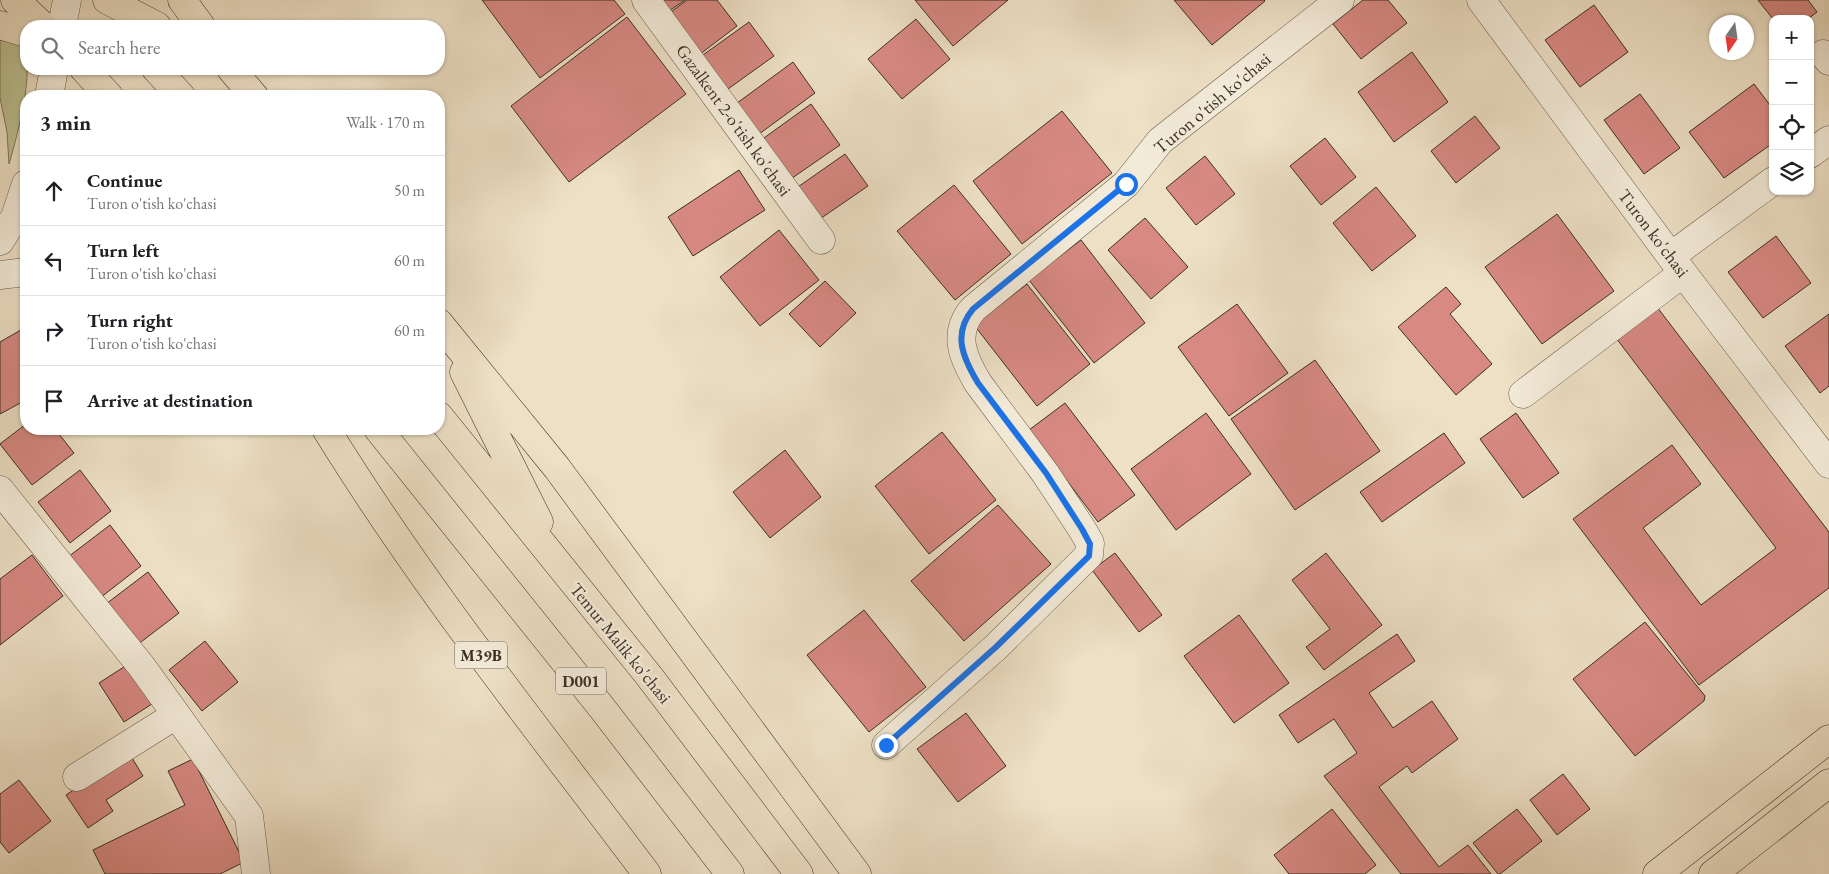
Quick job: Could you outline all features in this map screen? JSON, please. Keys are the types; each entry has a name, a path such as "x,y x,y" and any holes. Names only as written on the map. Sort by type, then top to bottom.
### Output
{"main road":[{"path":"16,0 37,20"},
{"path":"91,0 110,20"},
{"path":"107,0 145,20"},
{"path":"182,0 197,20"},
{"path":"0,25 20,31"},
{"path":"90,75 104,90"},
{"path":"162,75 175,90"},
{"path":"237,75 249,90"},
{"path":"445,330 557,468 857,874"},
{"path":"445,334 563,570"},
{"name":"Temur Malik ko'chasi","path":"445,423 649,676 799,874"},
{"name":"M39B","path":"330,435 410,558 647,874"},
{"name":"D001","path":"383,435 602,708 730,874"},
{"path":"1657,874 1829,739"},
{"path":"1713,874 1829,783"}],"street":[{"path":"63,20 67,0"},
{"name":"Gazalkent 2-o'tish ko'chasi","path":"646,0 821,240"},
{"name":"Turon o'tish ko'chasi","path":"886,745 996,647 1089,556 1090,544 1082,529 1046,473 978,383 970,369 964,356 961,342 962,328 967,316 973,309 1126,184 1160,141 1340,0"},
{"name":"Turon ko'chasi","path":"1481,0 1677,265 1829,464"},
{"path":"50,90 53,75"},
{"path":"1814,151 1829,140"},
{"path":"1522,394 1677,265 1769,184"},
{"path":"0,241 15,217 20,202"},
{"path":"0,274 20,272"},
{"path":"370,435 428,491"},
{"path":"0,490 142,667 249,816 256,874"},
{"path":"78,777 176,715"}],"green space":[{"path":"0,36 20,44 20,75 27,75 26,90 20,90 20,122 9,164 7,132 0,98"}],"building":[{"path":"482,0 614,0 625,14 540,78"},
{"path":"652,0 685,0 663,15"},
{"path":"687,0 717,0 737,26 695,58 664,17"},
{"path":"915,0 1008,0 953,46"},
{"path":"1174,0 1264,0 1265,1 1212,45"},
{"path":"1363,0 1388,0 1407,23 1361,59 1333,24"},
{"path":"1758,0 1808,0 1817,12 1813,15 1770,15"},
{"path":"1594,5 1628,52 1580,87 1545,40"},
{"path":"627,17 686,94 569,182 511,106"},
{"path":"916,19 950,59 902,99 868,59"},
{"path":"749,22 774,56 721,94 696,60"},
{"path":"1412,52 1448,102 1394,142 1358,92"},
{"path":"793,62 815,93 755,137 733,106"},
{"path":"1754,84 1769,104 1769,146 1724,178 1689,132"},
{"path":"1640,94 1680,148 1644,174 1604,120"},
{"path":"811,104 840,145 785,183 757,143"},
{"path":"1062,111 1112,173 1022,244 973,181"},
{"path":"1475,116 1500,148 1456,183 1431,151"},
{"path":"1325,138 1356,177 1321,205 1290,166"},
{"path":"845,154 868,186 817,221 795,189"},
{"path":"1205,156 1235,194 1196,225 1166,188"},
{"path":"739,170 765,210 693,256 668,217"},
{"path":"954,185 1011,254 955,300 897,231"},
{"path":"1376,187 1416,236 1372,271 1333,223"},
{"path":"1557,214 1614,291 1542,344 1485,267"},
{"path":"1145,218 1188,267 1151,299 1108,250"},
{"path":"779,230 819,280 760,326 720,277"},
{"path":"1776,236 1811,283 1763,318 1728,272"},
{"path":"1081,240 1145,323 1094,363 1029,280"},
{"path":"825,281 856,313 820,347 789,314"},
{"path":"1027,284 1090,364 1037,406 974,325"},
{"path":"1446,287 1461,304 1450,314 1492,364 1456,395 1398,327"},
{"path":"1237,304 1288,373 1229,416 1178,347"},
{"path":"1657,307 1829,532 1829,588 1699,685 1573,519 1672,445 1701,484 1643,528 1701,605 1776,548 1616,338"},
{"path":"1829,314 1829,386 1820,393 1785,346"},
{"path":"20,330 20,403 0,414 0,342"},
{"path":"1315,360 1380,451 1295,510 1231,419"},
{"path":"1065,403 1135,495 1098,522 1029,430"},
{"path":"1206,413 1251,474 1176,530 1131,469"},
{"path":"1516,413 1559,473 1523,498 1480,439"},
{"path":"20,429 20,435 60,435 74,453 32,485 0,444"},
{"path":"942,432 996,500 929,554 875,486"},
{"path":"1444,433 1465,463 1382,522 1360,492"},
{"path":"785,450 821,497 770,538 733,492"},
{"path":"80,470 111,511 70,543 38,502"},
{"path":"998,505 1051,564 964,641 911,581"},
{"path":"110,525 141,566 100,598 68,557"},
{"path":"1115,553 1162,615 1139,632 1092,570"},
{"path":"1326,553 1382,625 1324,670 1306,647 1330,629 1292,580"},
{"path":"32,555 63,596 0,645 0,579"},
{"path":"148,572 179,613 137,645 106,604"},
{"path":"864,610 926,687 869,732 807,655"},
{"path":"1239,615 1289,683 1234,723 1184,656"},
{"path":"1645,622 1705,696 1704,701 1635,756 1573,679"},
{"path":"1397,634 1415,661 1369,693 1393,728 1432,701 1458,739 1412,773 1407,766 1379,787 1439,867 1468,845 1491,874 1401,874 1324,776 1357,753 1334,719 1298,743 1279,715"},
{"path":"205,641 238,682 202,711 169,670"},
{"path":"130,663 155,702 124,722 99,683"},
{"path":"966,713 1006,766 958,802 917,749"},
{"path":"129,753 143,776 106,800 113,811 88,828 66,795"},
{"path":"193,759 244,862 220,874 105,874 93,850 185,805 168,771"},
{"path":"1563,774 1590,809 1557,835 1530,800"},
{"path":"19,780 51,821 9,853 0,842 0,794"},
{"path":"1332,809 1376,865 1365,874 1289,874 1274,855"},
{"path":"1517,809 1542,841 1498,874 1473,843"}],"route":[{"path":"886,745 996,647 1089,556 1090,544 1082,529 1046,473 978,383 970,369 964,356 961,342 962,328 967,316 973,309 1126,184"}]}
